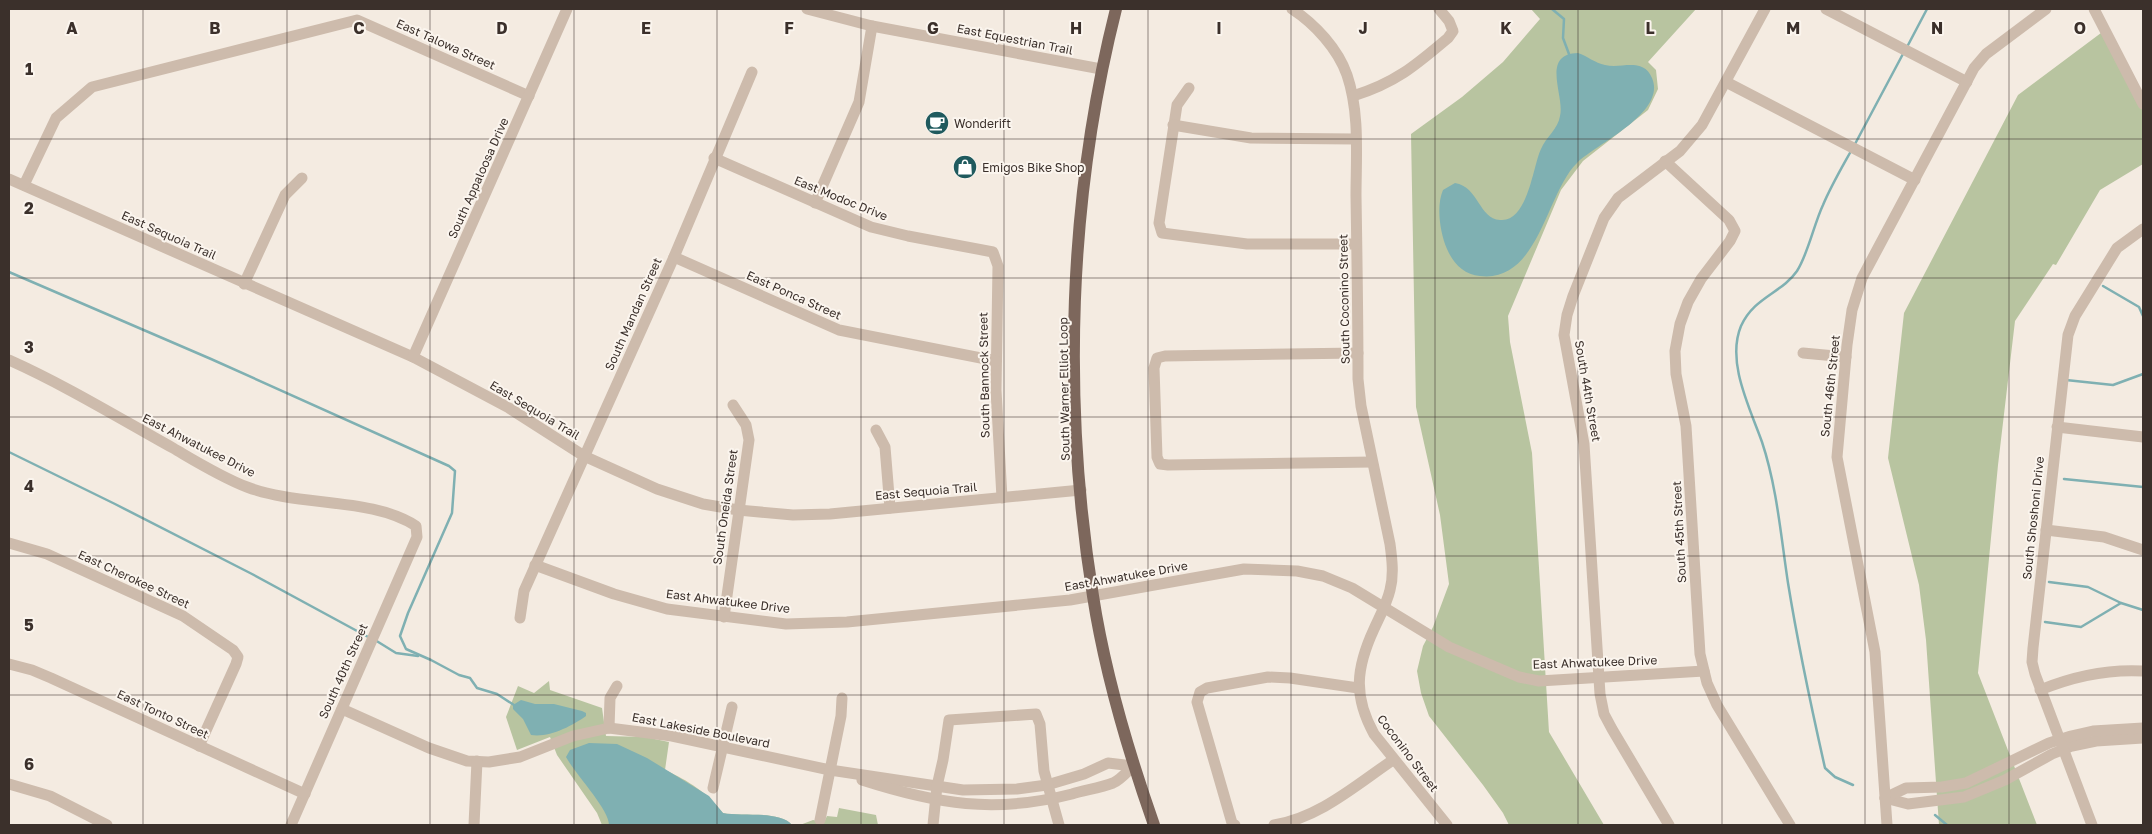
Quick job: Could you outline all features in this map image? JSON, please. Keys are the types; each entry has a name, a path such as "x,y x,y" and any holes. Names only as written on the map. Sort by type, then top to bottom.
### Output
{"main road":[{"name":"South Warner Elliot Loop","path":"1116,9 1102,70 1086,168 1076,273 1075,396 1081,490 1093,596 1107,668 1133,766 1154,825"}],"street":[{"name":"South Appaloosa Drive","path":"412,358 567,9"},
{"name":"East Equestrian Trail","path":"807,9 872,26 1102,70"},
{"name":"South Coconino Street","path":"1292,9 1319,32 1335,52 1346,74 1353,96 1358,353 1361,406 1390,544 1393,567 1390,589 1384,607"},
{"path":"1353,96 1376,89 1395,80 1448,38 1453,31 1449,21 1439,9"},
{"name":"South 44th Street","path":"1669,825 1604,714 1598,677 1584,444 1566,344 1566,325 1572,296 1604,218 1618,198 1690,140 1702,125 1765,9"},
{"path":"1826,9 1966,82"},
{"name":"South 46th Street","path":"1887,825 1875,652 1837,457 1846,358 1856,292 1974,68 1986,54 2046,9"},
{"path":"2094,9 2143,104"},
{"name":"East Talowa Street","path":"24,186 56,118 92,87 357,20 530,96"},
{"path":"815,203 859,102 872,26"},
{"name":"South Mandan Street","path":"520,618 524,592 535,565 674,257 714,158 752,72"},
{"path":"1726,82 1914,180"},
{"path":"1189,88 1177,105 1173,125 1159,224 1162,233 1247,244 1356,244"},
{"path":"1173,125 1251,138 1355,140"},
{"name":"East Modoc Drive","path":"714,158 871,227 993,252"},
{"name":"South 45th Street","path":"1665,161 1729,220 1735,231 1730,241 1701,279 1688,302 1680,324 1675,351 1676,374 1686,426 1700,654 1707,683 1717,705 1790,825"},
{"path":"244,284 285,195 302,178"},
{"name":"East Sequoia Trail","path":"9,179 412,358 509,408 584,456 672,495 738,510 802,514 890,508 1081,490"},
{"name":"South Shoshoni Drive","path":"2092,825 2040,690 2032,662 2066,352 2075,316 2118,248 2142,233"},
{"name":"South Bannock Street","path":"993,252 998,266 996,361 1002,498"},
{"name":"East Ponca Street","path":"674,257 839,330 996,361"},
{"path":"1358,353 1165,356 1157,358 1154,368 1157,457 1160,464 1372,462"},
{"path":"1803,353 1846,358"},
{"name":"East Ahwatukee Drive","path":"9,360 248,487 279,496 379,511 405,519 416,526"},
{"name":"South Oneida Street","path":"724,617 749,440 746,425 732,405"},
{"path":"2057,427 2143,437"},
{"path":"876,430 885,447 890,508"},
{"name":"South 40th Street","path":"291,825 418,537 416,526"},
{"path":"2046,530 2104,537 2143,550"},
{"name":"East Cherokee Street","path":"9,543 47,554 183,616 233,650 238,656 199,746"},
{"name":"East Ahwatukee Drive","path":"535,565 614,594 659,607 786,624 847,622 1011,607 1070,600 1244,569 1269,568 1323,576 1352,588 1449,646 1519,677 1539,681 1704,671"},
{"name":"Coconino Street","path":"1384,607 1365,652 1358,688 1365,718 1374,734 1447,825"},
{"name":"East Tonto Street","path":"9,664 38,672 305,794"},
{"path":"2040,690 2066,680 2101,672 2143,671"},
{"path":"1235,825 1232,823 1197,702 1200,692 1207,688 1268,678 1290,678 1358,688"},
{"path":"604,729 610,698 617,686"},
{"path":"820,820 841,716 842,698"},
{"path":"713,788 732,707"},
{"name":"East Lakeside Boulevard","path":"342,709 429,748 468,761 503,760 530,753 573,736 604,729 656,733 830,770 937,786 987,791 1049,792 1114,783 1133,766"},
{"path":"933,825 934,801 949,720 1036,714 1040,724 1044,771 1059,825"},
{"path":"1885,798 1908,804 1964,797 2005,780 2061,744 2093,731 2143,728"},
{"path":"2061,744 2143,738"},
{"path":"1274,825 1298,820 1317,811 1394,760"},
{"path":"474,825 477,761"},
{"name":"East Lakeside Boulevard","path":"830,770 934,801 987,805 1017,804 1049,792 1108,763 1133,766"},
{"path":"9,784 50,796 107,825"}],"green space":[{"path":"1531,9 1696,9 1648,62 1656,70 1658,89 1648,110 1583,161 1561,190 1508,316 1510,342 1532,453 1549,732 1604,825 1509,825 1503,813 1483,785 1429,716 1421,693 1417,671 1423,646 1433,627 1449,584 1440,515 1416,407 1411,134 1462,97 1503,62 1540,19"},
{"path":"2105,30 2139,94 2143,91 2143,164 2100,190 2056,265 2053,264 2015,321 1998,465 1978,673 2037,825 1939,825 1926,640 1919,585 1888,458 1904,313 2018,95"},
{"path":"549,681 550,690 602,708 606,736 645,737 669,742 665,770 697,788 723,813 779,817 792,825 602,825 597,813 557,755 550,737 517,750 506,717 518,686 534,693"},
{"path":"839,808 876,815 878,825 800,825 813,820 824,822 827,816 837,817"}],"water":[{"path":"1578,53 1605,65 1632,65 1643,68 1652,78 1654,91 1649,103 1640,115 1627,126 1577,163 1566,177 1539,233 1516,266 1500,274 1480,276 1464,271 1449,254 1441,228 1439,211 1443,190 1455,183 1463,186 1469,190 1487,214 1493,218 1500,220 1509,218 1517,212 1528,192 1541,149 1559,121 1561,108 1557,68 1560,60 1567,55"},
{"path":"521,700 535,704 554,704 582,711 586,713 586,716 574,724 553,733 531,735 523,719 513,709 513,705"},
{"path":"589,743 617,744 647,758 709,796 723,813 779,817 792,825 609,825 604,810 566,757 570,750"}],"waterway":[{"path":"1552,9 1564,19 1563,38 1569,54"},
{"path":"1907,47 1927,9"},
{"path":"1855,144 1904,52"},
{"path":"1851,151 1826,198 1801,264 1784,285 1760,302 1747,316 1741,326 1737,340 1736,355 1741,385 1762,442 1771,477 1796,629 1825,768 1835,777 1853,785"},
{"path":"9,272 211,359 449,466 455,471 452,513 408,613 400,636 406,649 459,675 470,678 477,688 497,694 514,705"},
{"path":"2103,286 2139,307 2143,316"},
{"path":"2066,380 2113,385 2143,374"},
{"path":"9,452 252,574 370,638"},
{"path":"2064,479 2143,487"},
{"path":"2049,582 2088,587 2121,603"},
{"path":"2045,622 2081,627 2121,603 2143,610"},
{"path":"375,640 396,653 418,656"},
{"path":"1935,815 1947,825"}],"place":[{"name":"Wonderift","path":"937,123"},
{"name":"Emigos Bike Shop","path":"965,167"}]}
